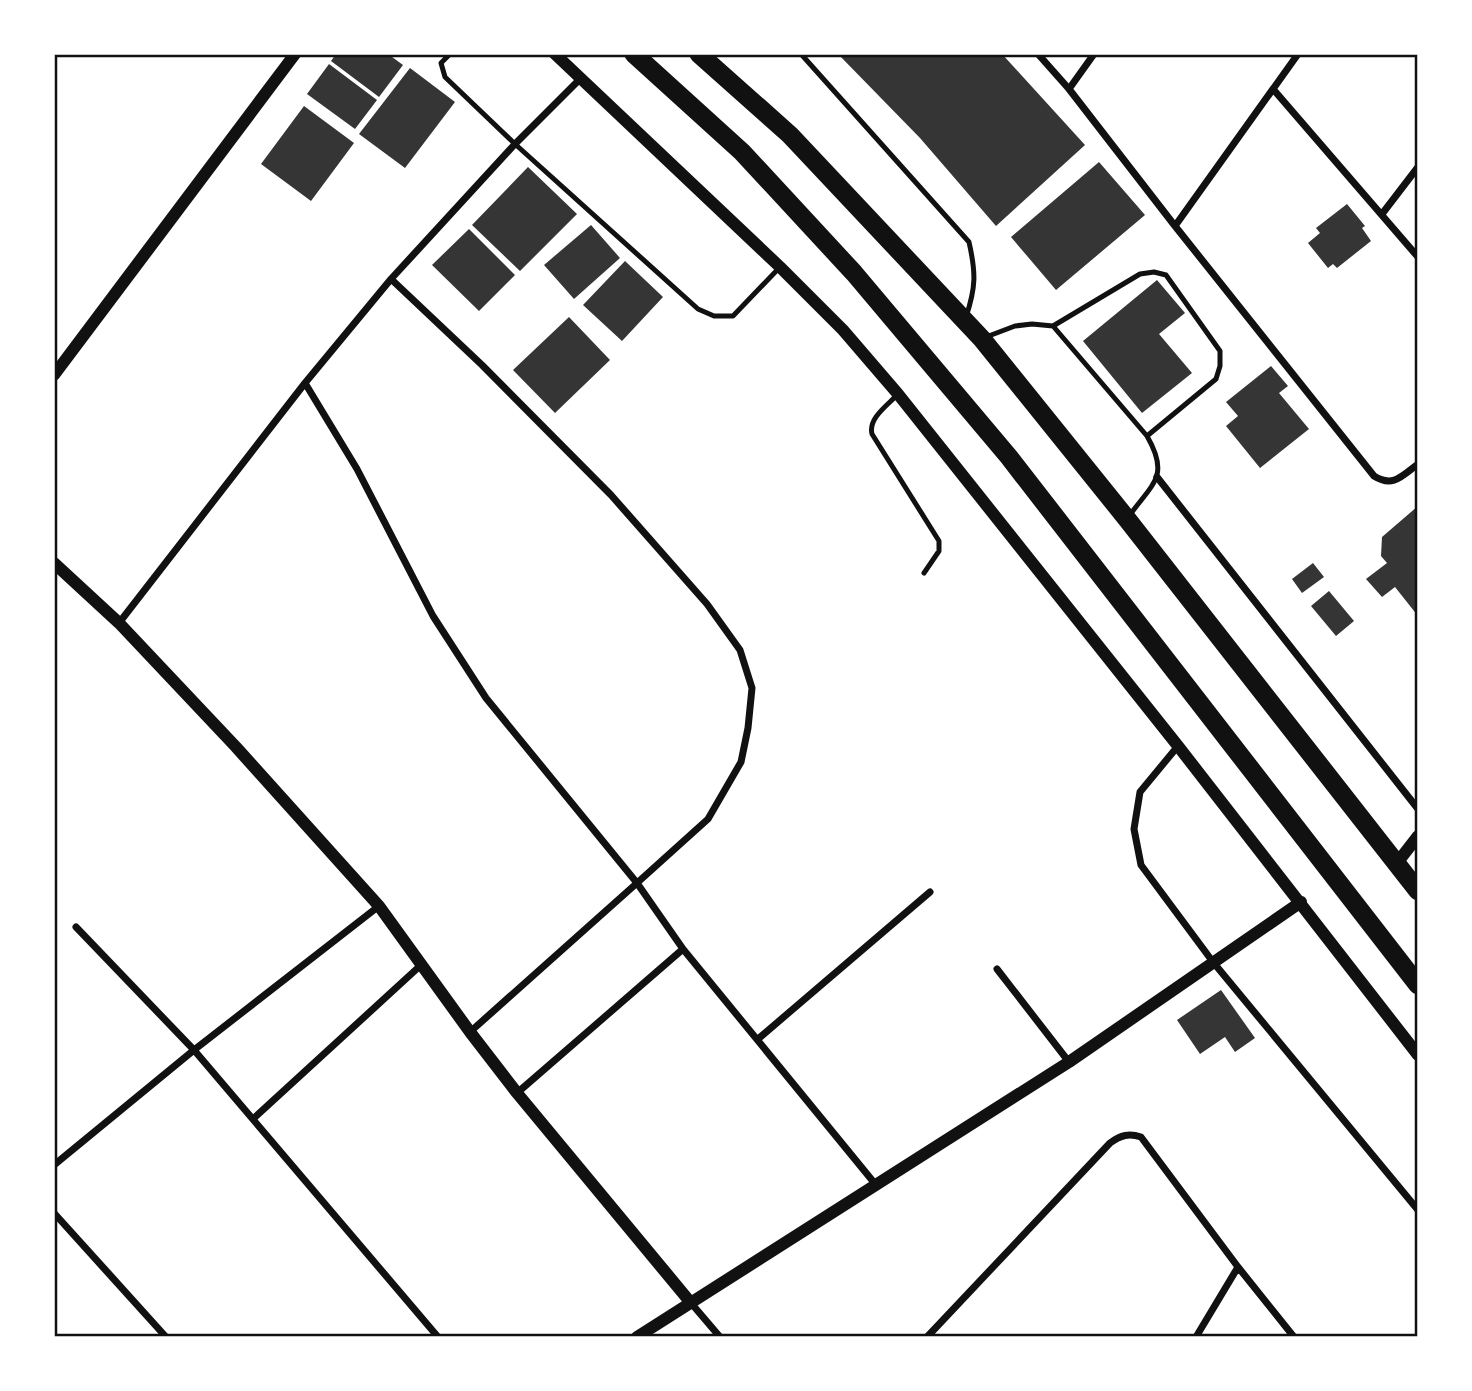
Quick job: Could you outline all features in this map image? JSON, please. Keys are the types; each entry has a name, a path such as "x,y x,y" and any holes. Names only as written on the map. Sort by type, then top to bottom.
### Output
{"highway":[{"path":"634,54 742,152 854,273 1009,457 1418,985"},
{"path":"699,54 790,135 982,339 1127,519 1418,891"}],"street":[{"path":"54,375 295,54"},
{"path":"555,54 844,330 1178,746 1418,1055"},
{"path":"1038,54 1069,89 1374,476 1384,482 1390,482 1399,479 1418,464"},
{"path":"1069,89 1094,54"},
{"path":"1175,226 1298,54"},
{"path":"119,623 305,383 391,279 515,144 581,78"},
{"path":"1273,89 1418,257"},
{"path":"1382,214 1418,167"},
{"path":"391,279 482,365 611,495 707,604 740,650 752,688 741,762 708,819 470,1032"},
{"path":"305,383 357,469 433,616 486,698 637,883 683,949 876,1185"},
{"path":"1157,477 1418,809"},
{"path":"54,563 119,623 379,906 517,1093 720,1337"},
{"path":"1178,746 1140,792 1134,829 1141,865 1213,962 1418,1210"},
{"path":"1397,863 1418,836"},
{"path":"758,1039 930,892"},
{"path":"637,1337 1069,1062 1301,902"},
{"path":"54,1165 194,1050 379,906"},
{"path":"76,928 194,1050 438,1337"},
{"path":"517,1093 683,949"},
{"path":"253,1119 421,965"},
{"path":"997,969 1069,1062"},
{"path":"927,1337 1110,1143 1124,1135 1132,1134 1141,1137 1294,1337"},
{"path":"54,1213 166,1337"},
{"path":"1196,1337 1238,1267"}],"lane":[{"path":"450,54 441,63 445,77 698,309 714,316 733,316 780,267"},
{"path":"801,54 969,242 976,270 974,293 965,321"},
{"path":"982,339 1015,326 1053,326 1140,274 1154,272 1166,275 1220,351 1220,366 1216,379 1147,436"},
{"path":"1053,326 1147,436 1159,462 1157,477 1127,519"},
{"path":"898,394 873,420 870,427 939,541 939,551 925,573"}],"building":[{"path":"336,54 388,54 403,65 379,97 331,61"},
{"path":"838,54 1002,54 1085,145 996,226 920,138"},
{"path":"329,64 377,100 355,129 307,94"},
{"path":"410,68 455,102 405,168 359,134"},
{"path":"304,106 354,143 311,201 261,164"},
{"path":"1099,162 1145,215 1056,290 1011,237"},
{"path":"528,167 577,214 520,271 472,225"},
{"path":"1347,204 1365,226 1362,228 1371,241 1337,268 1333,264 1328,268 1308,243 1320,233 1316,228"},
{"path":"591,225 620,258 574,299 544,265"},
{"path":"469,229 515,275 479,311 432,265"},
{"path":"625,261 663,297 622,341 583,305"},
{"path":"1157,280 1185,313 1159,334 1192,373 1142,413 1083,341"},
{"path":"569,317 610,360 555,413 513,370"},
{"path":"1271,366 1288,386 1279,393 1309,429 1260,468 1226,426 1238,416 1226,402"},
{"path":"1418,506 1418,616 1395,587 1382,597 1366,579 1387,563 1381,556 1382,537"},
{"path":"1313,563 1324,577 1302,593 1292,579"},
{"path":"1329,591 1354,621 1336,636 1311,606"},
{"path":"1221,990 1255,1038 1235,1052 1225,1037 1200,1054 1177,1020"}]}
